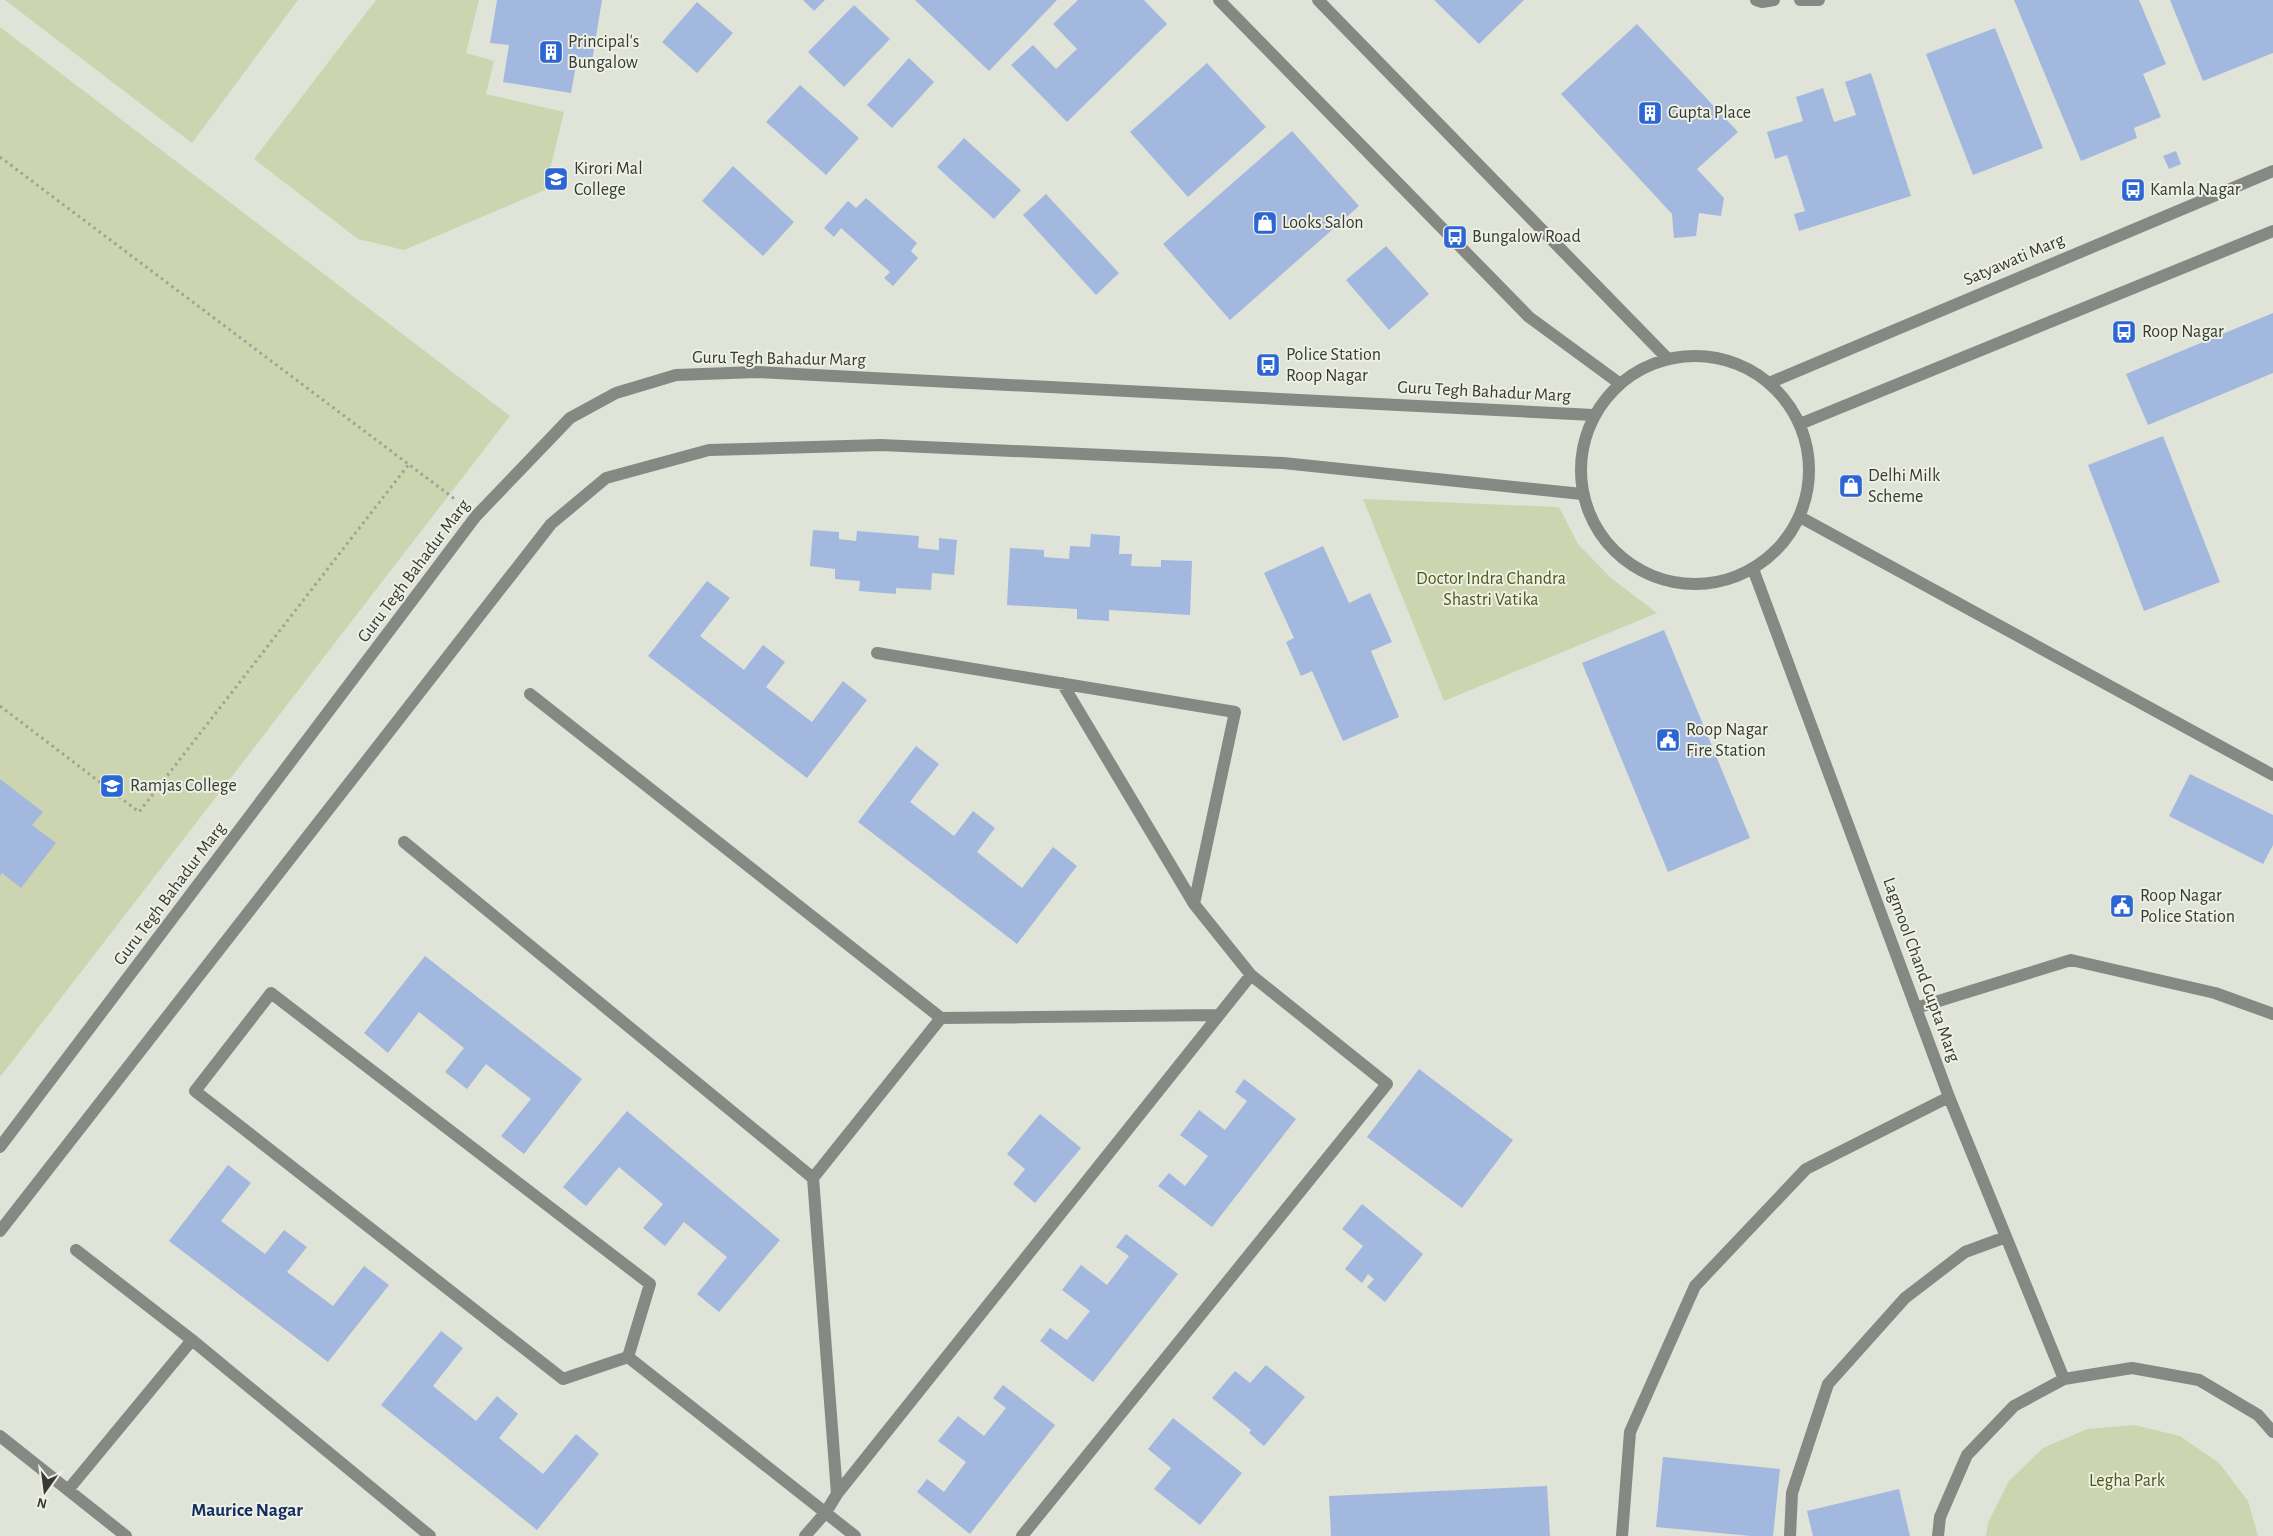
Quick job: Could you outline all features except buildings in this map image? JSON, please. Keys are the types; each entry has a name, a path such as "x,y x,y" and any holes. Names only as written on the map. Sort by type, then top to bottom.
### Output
{"street":[{"path":"1219,0 1529,317 1619,383"},
{"path":"1318,0 1667,358"},
{"path":"1756,0 1762,2 1774,0"},
{"path":"1800,0 1804,2 1818,0"},
{"name":"Satyawati Marg","path":"1769,382 2273,171"},
{"path":"1800,424 2273,231"},
{"path":"1667,358 1720,358 1769,382 1800,424 1809,454 1809,486 1800,517 1781,546 1753,569 1719,582 1684,584 1648,575 1618,556 1595,528 1582,494 1580,453 1593,415 1619,383 1667,358"},
{"name":"Guru Tegh Bahadur Marg","path":"0,1147 205,878 476,516 570,418 616,393 676,375 757,372 1593,415"},
{"path":"0,1231 551,524 606,478 709,450 881,444 1283,463 1582,494"},
{"path":"1800,517 2273,775"},
{"name":"Lagmool Chand Gupta Marg","path":"1753,569 1949,1097 2064,1379"},
{"path":"877,653 1236,712 1194,904"},
{"path":"1022,1536 1387,1084 1251,975 1194,904 1062,683"},
{"path":"530,694 941,1018 1219,1015"},
{"path":"404,842 813,1178"},
{"path":"1916,1008 2071,960 2215,993 2273,1014"},
{"path":"804,1536 826,1512 837,1494 1251,975"},
{"path":"271,993 650,1284 628,1357 563,1379 195,1091 271,993"},
{"path":"837,1494 813,1178 941,1018"},
{"path":"1622,1536 1630,1432 1695,1286 1806,1170 1949,1097"},
{"path":"1790,1536 1792,1493 1828,1384 1905,1298 1965,1252 2006,1237"},
{"path":"76,1250 192,1340 430,1536"},
{"path":"68,1490 192,1340"},
{"path":"628,1357 855,1536"},
{"path":"1938,1536 1940,1517 1967,1455 2014,1406 2064,1379 2132,1368 2199,1380 2258,1415 2273,1432"},
{"path":"0,1436 126,1536"}],"path":[{"path":"0,157 476,516"},
{"path":"0,706 139,812 409,464"}],"green space":[{"path":"5,0 298,0 192,143"},
{"path":"376,0 479,0 466,53 494,61 486,94 564,112 545,190 404,250 358,239 254,159"},
{"name":"Ramjas College","path":"0,27 510,416 0,1077"},
{"name":"Doctor Indra Chandra Shastri Vatika","path":"1363,499 1559,507 1578,544 1611,578 1657,613 1444,701"},
{"name":"Legha Park","path":"2134,1425 2180,1436 2219,1463 2248,1501 2258,1536 1986,1536 1988,1523 2009,1481 2043,1448 2087,1429"}],"place":[{"name":"Principal's Bungalow","path":"551,52"},
{"name":"Gupta Place","path":"1650,113"},
{"name":"Kirori Mal College","path":"556,179"},
{"name":"Kamla Nagar","path":"2133,190"},
{"name":"Looks Salon","path":"1265,223"},
{"name":"Bungalow Road","path":"1455,237"},
{"name":"Roop Nagar","path":"2124,332"},
{"name":"Police Station Roop Nagar","path":"1268,365"},
{"name":"Delhi Milk Scheme","path":"1851,486"},
{"name":"Roop Nagar Fire Station","path":"1668,740"},
{"name":"Ramjas College","path":"112,786"},
{"name":"Roop Nagar Police Station","path":"2122,906"}],"district":[{"name":"Maurice Nagar","path":"247,1510"}]}
